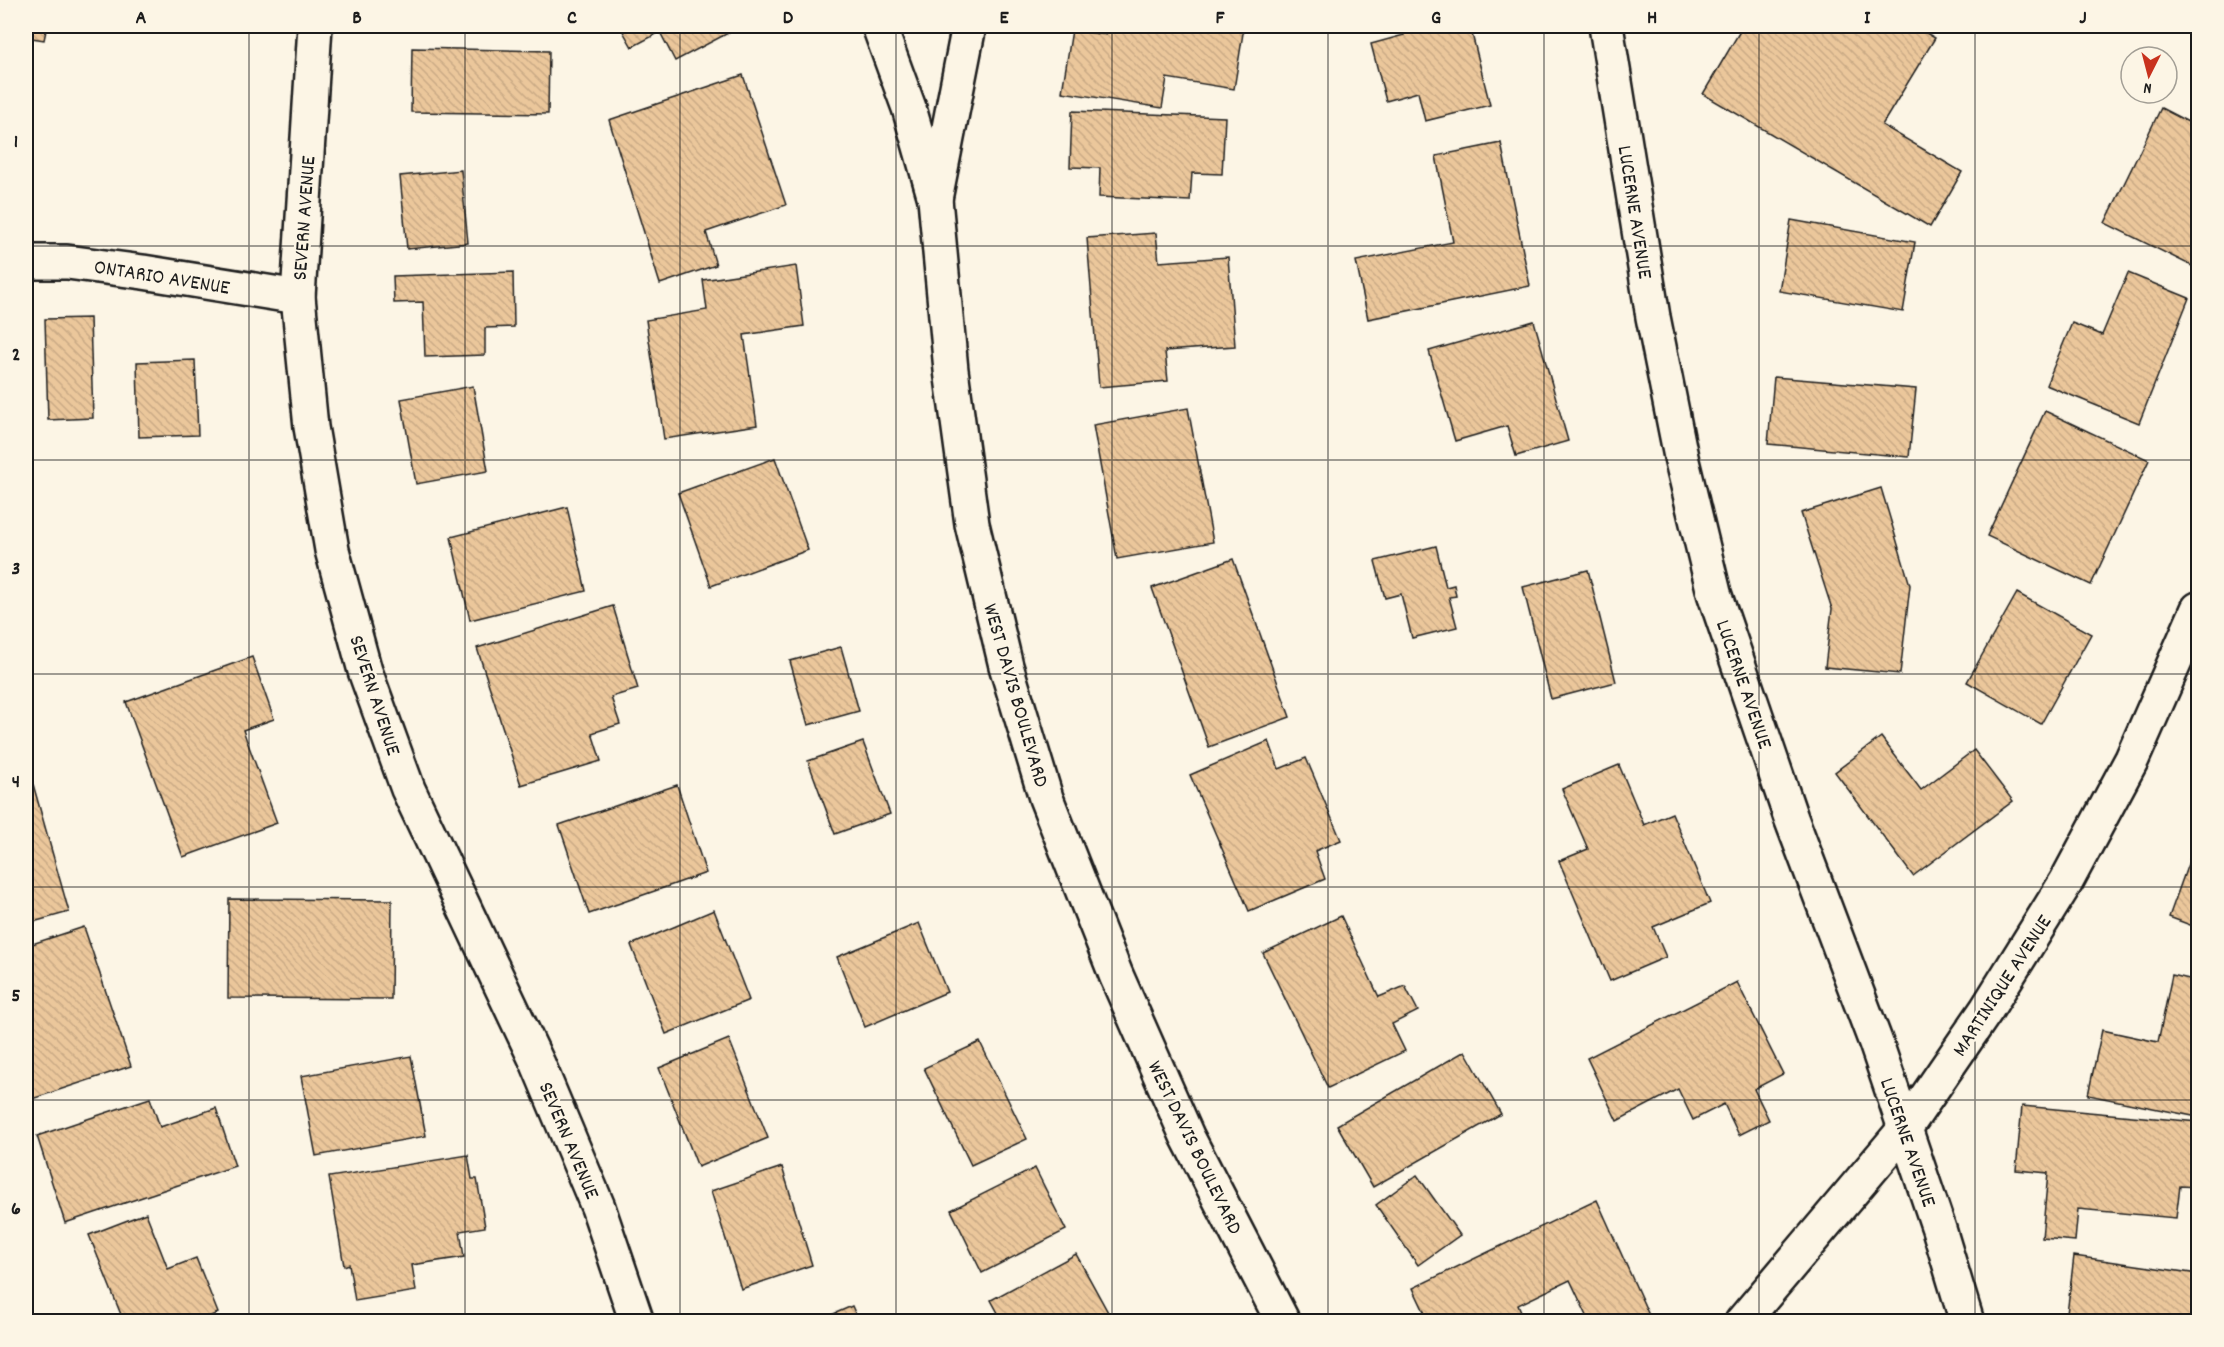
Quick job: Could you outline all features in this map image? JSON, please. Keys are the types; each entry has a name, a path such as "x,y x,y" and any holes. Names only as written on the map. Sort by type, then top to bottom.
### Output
{"street":[{"name":"SEVERN AVENUE","path":"315,26 298,297 311,427 332,550 365,671 408,789 538,1064 598,1207 637,1322"},
{"path":"879,26 909,108 935,199"},
{"name":"WEST DAVIS BOULEVARD","path":"969,26 935,199 951,370 972,524 1006,666 1046,798 1116,975 1187,1136 1283,1322"},
{"name":"LUCERNE AVENUE","path":"1615,29 1653,317 1681,458 1714,593 1791,818 1876,1044 1942,1238 1967,1322"},
{"name":"ONTARIO AVENUE","path":"26,262 78,263 298,297"},
{"name":"MARTINIQUE AVENUE","path":"1742,1322 1904,1130 1987,1010 2066,882 2132,759 2199,609"}],"building":[{"path":"26,26 47,26 44,40 26,37"},
{"path":"620,26 729,26 732,31 675,61 660,32 632,47"},
{"path":"1107,26 1244,27 1234,89 1167,78 1162,108 1062,92 1072,30 1106,35"},
{"path":"1401,26 1470,26 1490,105 1425,121 1418,92 1386,101 1371,44 1404,35"},
{"path":"1743,26 1914,26 1935,38 1882,125 1962,172 1930,227 1703,94"},
{"path":"412,48 549,51 548,114 411,112"},
{"path":"743,75 786,205 706,232 716,265 660,284 609,120"},
{"path":"2161,108 2198,127 2198,269 2105,223"},
{"path":"1072,111 1225,117 1222,174 1192,173 1190,201 1099,197 1100,168 1070,167"},
{"path":"1501,143 1530,286 1368,319 1356,261 1453,242 1436,156"},
{"path":"461,170 468,243 407,249 400,176"},
{"path":"1791,220 1915,242 1903,312 1779,291"},
{"path":"1156,233 1159,262 1228,257 1235,346 1165,351 1168,381 1099,387 1087,238"},
{"path":"796,266 804,326 744,335 757,425 664,439 646,320 707,310 703,280"},
{"path":"513,272 514,327 485,328 485,355 425,357 423,302 394,303 393,276"},
{"path":"2128,273 2189,298 2139,423 2046,385 2072,323 2102,335"},
{"path":"90,318 93,418 48,420 45,319"},
{"path":"1534,321 1568,441 1516,456 1507,426 1455,441 1429,351"},
{"path":"195,360 198,435 139,437 137,362"},
{"path":"1774,377 1916,389 1909,457 1768,444"},
{"path":"473,386 488,471 416,484 401,399"},
{"path":"1188,408 1213,542 1117,559 1093,425"},
{"path":"2045,411 2149,460 2091,585 1987,536"},
{"path":"775,458 808,550 711,586 678,493"},
{"path":"1881,488 1910,585 1900,674 1825,667 1832,609 1801,513"},
{"path":"567,507 586,591 470,620 451,537"},
{"path":"1436,546 1446,587 1454,585 1456,596 1449,597 1457,627 1412,638 1401,594 1385,598 1375,561"},
{"path":"1233,559 1290,717 1209,747 1152,588"},
{"path":"1588,570 1616,682 1551,699 1523,587"},
{"path":"2017,593 2091,634 2041,724 1967,682"},
{"path":"613,606 638,689 611,697 620,724 592,733 601,761 521,785 477,648"},
{"path":"841,647 859,711 808,725 790,661"},
{"path":"252,657 274,719 243,730 277,823 183,857 126,702"},
{"path":"1881,737 1921,790 1974,750 2013,801 1913,876 1835,772"},
{"path":"1269,741 1279,769 1306,758 1341,840 1315,851 1325,879 1249,911 1190,775"},
{"path":"863,742 890,814 835,834 808,761"},
{"path":"1619,765 1644,825 1672,813 1710,903 1653,927 1666,957 1610,981 1559,861 1588,849 1562,789"},
{"path":"29,770 69,912 26,924 26,771"},
{"path":"677,785 706,873 589,914 559,825"},
{"path":"2198,836 2198,928 2169,917"},
{"path":"229,899 392,900 391,999 228,998"},
{"path":"714,910 749,1000 666,1034 631,945"},
{"path":"1341,916 1379,997 1405,986 1418,1011 1392,1024 1405,1051 1328,1088 1263,953"},
{"path":"919,923 947,992 865,1027 837,957"},
{"path":"84,927 131,1066 26,1101 26,946"},
{"path":"2172,975 2198,981 2198,1117 2088,1095 2102,1030 2158,1042"},
{"path":"1737,982 1783,1074 1754,1089 1769,1120 1739,1135 1724,1104 1693,1120 1678,1089 1617,1121 1587,1058"},
{"path":"729,1039 768,1138 698,1167 659,1068"},
{"path":"980,1042 1027,1139 971,1165 924,1068"},
{"path":"1465,1051 1501,1114 1373,1187 1337,1125"},
{"path":"411,1056 426,1136 316,1156 301,1076"},
{"path":"150,1098 160,1127 216,1108 235,1166 65,1223 37,1136"},
{"path":"2022,1106 2198,1122 2198,1187 2180,1186 2176,1218 2078,1209 2075,1241 2042,1238 2048,1173 2016,1170"},
{"path":"468,1155 472,1179 477,1179 485,1227 460,1231 464,1257 412,1265 416,1291 355,1301 349,1264 344,1266 329,1177"},
{"path":"782,1167 812,1265 741,1289 711,1191"},
{"path":"1035,1168 1066,1230 982,1273 951,1210"},
{"path":"1417,1175 1460,1235 1418,1265 1376,1205"},
{"path":"1597,1200 1652,1322 1590,1322 1570,1280 1518,1305 1525,1322 1429,1322 1413,1288"},
{"path":"146,1213 168,1269 196,1258 218,1313 196,1322 124,1322 89,1235"},
{"path":"1076,1254 1110,1316 1099,1322 1003,1322 991,1300"},
{"path":"2074,1256 2198,1274 2198,1322 2096,1322 2097,1318 2067,1314"},
{"path":"852,1306 859,1322 815,1322"}]}
